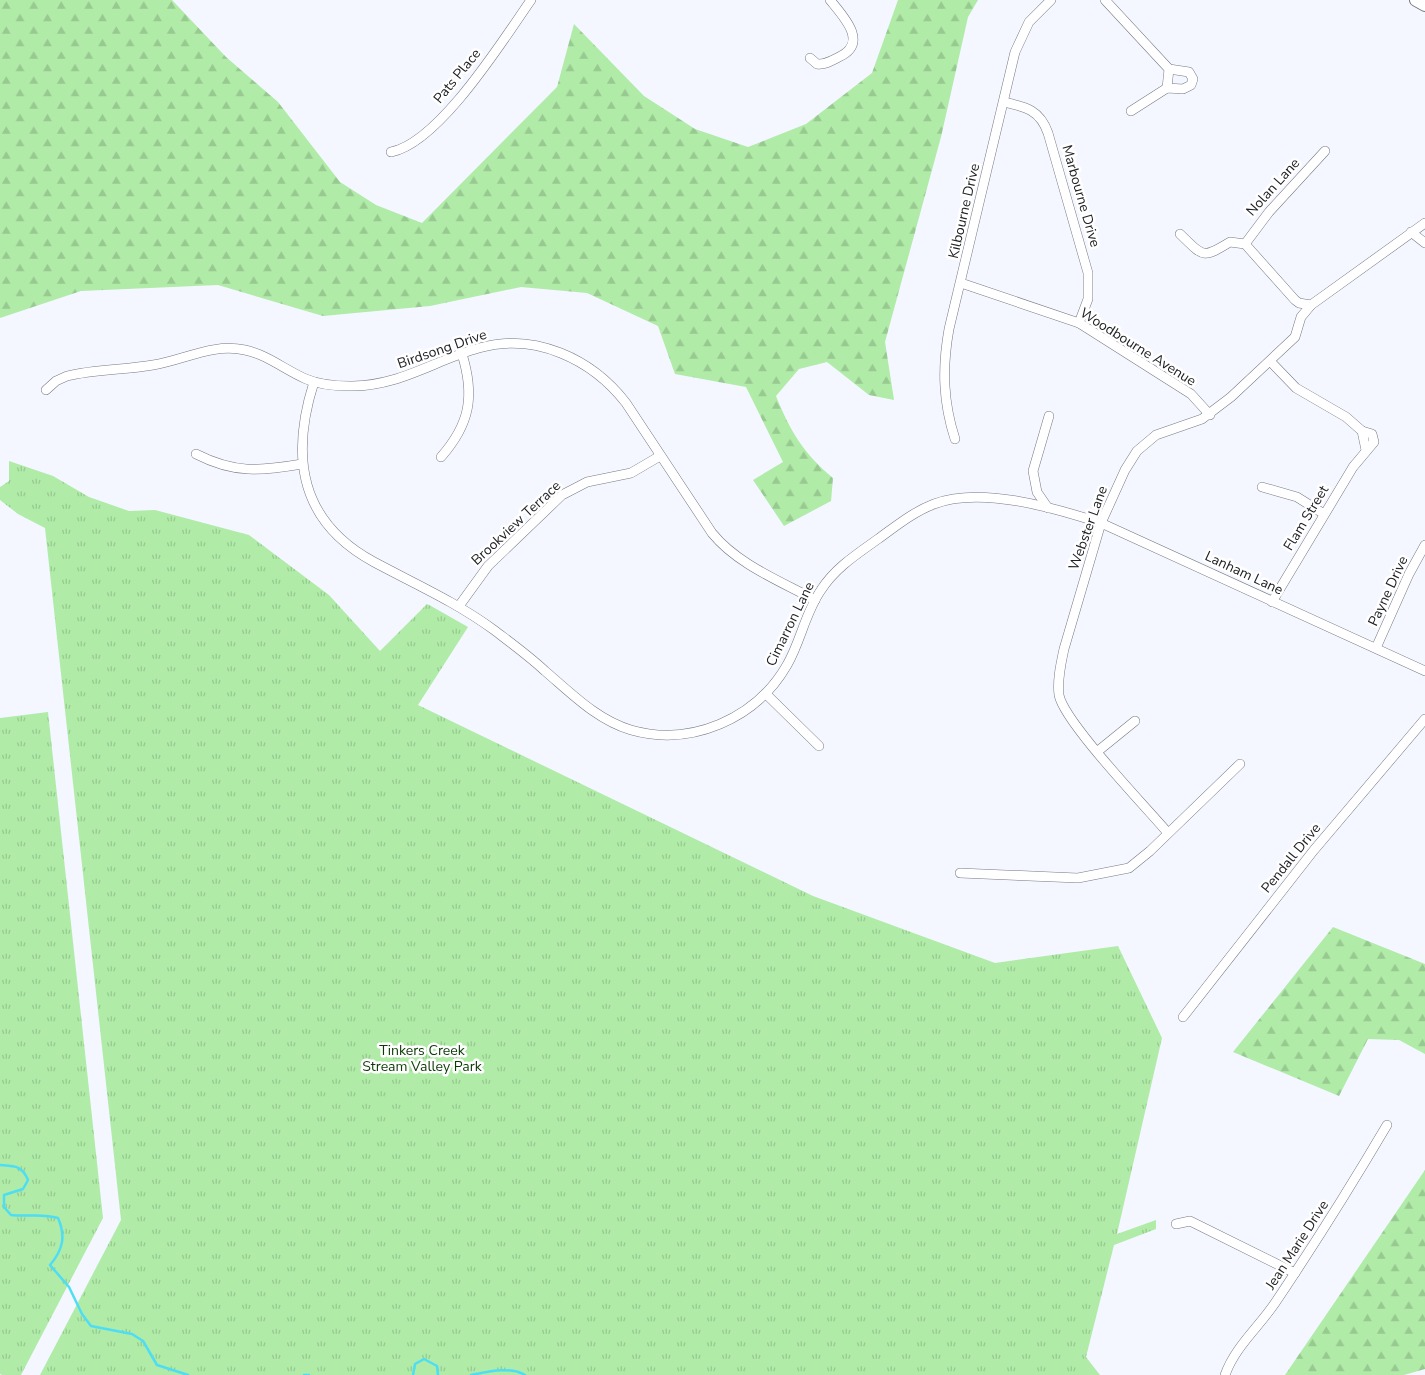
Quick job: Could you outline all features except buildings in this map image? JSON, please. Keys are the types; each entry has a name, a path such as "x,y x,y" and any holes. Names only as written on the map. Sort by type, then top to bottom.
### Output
{"main road":[{"path":"1416,0 1425,5"}],"street":[{"name":"Pats Place","path":"390,152 412,145 447,111 474,80 529,0"},
{"path":"810,58 817,64 826,64 847,53 852,47 852,30 832,0"},
{"name":"Kilbourne Drive","path":"955,439 945,404 944,376 949,329 1015,52 1022,35 1038,12 1051,0"},
{"path":"1105,0 1169,69 1189,72 1192,83 1188,88 1167,88 1131,111"},
{"path":"1167,88 1169,69"},
{"name":"Marbourne Drive","path":"1004,102 1034,110 1042,118 1048,133 1088,273 1088,299 1078,323"},
{"name":"Nolan Lane","path":"1245,244 1269,212 1324,150"},
{"name":"Webster Lane","path":"1168,833 1073,722 1060,696 1064,649 1101,523 1125,470 1143,444 1156,435 1190,425 1210,415 1295,337 1302,317 1310,305 1425,223"},
{"path":"1411,232 1425,243"},
{"path":"1180,234 1193,247 1205,253 1214,253 1233,242 1245,244 1295,300 1299,303 1310,305"},
{"name":"Woodbourne Avenue","path":"961,283 1078,323 1191,394 1210,415"},
{"name":"Birdsong Drive","path":"46,390 56,381 67,376 156,365 215,348 240,349 259,354 314,382 339,386 378,385 488,346 522,344 554,350 586,364 602,377 621,397 712,532 725,547 746,562 815,600"},
{"path":"441,456 461,429 468,406 470,384 462,354"},
{"name":"Flam Street","path":"1270,361 1296,388 1346,417 1362,431 1366,450 1324,514 1272,602"},
{"name":"Cimarron Lane","path":"314,382 303,423 302,464 315,504 335,532 355,550 459,606 497,632 593,710 633,730 670,734 706,729 741,714 766,694 791,657 815,600 831,576 844,564 906,518 944,501 981,498 1045,508"},
{"path":"1045,508 1037,492 1032,471 1049,416"},
{"path":"196,454 226,467 248,470 302,464"},
{"name":"Brookview Terrace","path":"459,606 488,566 562,495 587,482 631,473 660,456"},
{"path":"1262,487 1304,500 1324,514"},
{"name":"Lanham Lane","path":"1045,508 1101,523 1425,671"},
{"name":"Payne Drive","path":"1376,648 1409,574 1425,545"},
{"path":"766,694 819,746"},
{"name":"Pendall Drive","path":"1183,1017 1314,850 1425,719"},
{"path":"1098,751 1135,721"},
{"path":"960,873 1078,878 1129,868 1240,764"},
{"name":"Jean Marie Drive","path":"1225,1375 1230,1362 1238,1350 1262,1321 1325,1230 1387,1125"},
{"path":"1176,1224 1190,1221 1295,1273"}],"green space":[{"path":"0,0 172,0 226,57 278,102 340,182 376,205 422,223 557,87 574,24 644,96 695,129 748,147 806,124 872,73 898,0 978,0 968,17 941,137 885,342 894,400 869,395 827,362 799,369 776,396 799,441 814,460 833,478 831,501 784,526 753,480 783,462 746,387 675,374 658,326 587,293 521,287 430,306 323,316 218,285 81,291 0,318"},
{"name":"Tinkers Creek Stream Valley Park","path":"9,461 53,476 89,497 129,511 155,510 249,535 329,595 380,651 427,604 431,606 468,627 418,705 813,896 995,963 1118,946 1162,1038 1117,1234 1156,1220 1156,1229 1114,1245 1086,1357 1100,1375 40,1375 121,1220 45,528 18,514 0,500 0,487 9,481"},
{"path":"48,712 103,1218 21,1375 2,1375 0,1374 0,718"},
{"path":"1333,927 1425,964 1425,1054 1399,1040 1368,1039 1339,1096 1233,1052"},
{"path":"1425,1170 1425,1369 1404,1375 1285,1375"}],"waterway":[{"path":"0,1165 13,1166 20,1169 28,1180 23,1189 4,1195 4,1207 11,1215 58,1218 62,1231 62,1243 58,1254 50,1265 69,1287 82,1314 91,1326 132,1334 143,1341 157,1365 188,1375"},
{"path":"413,1375 415,1364 424,1359 437,1366 438,1375"},
{"path":"471,1375 506,1370 525,1375"},
{"path":"304,1375 309,1375"}]}
